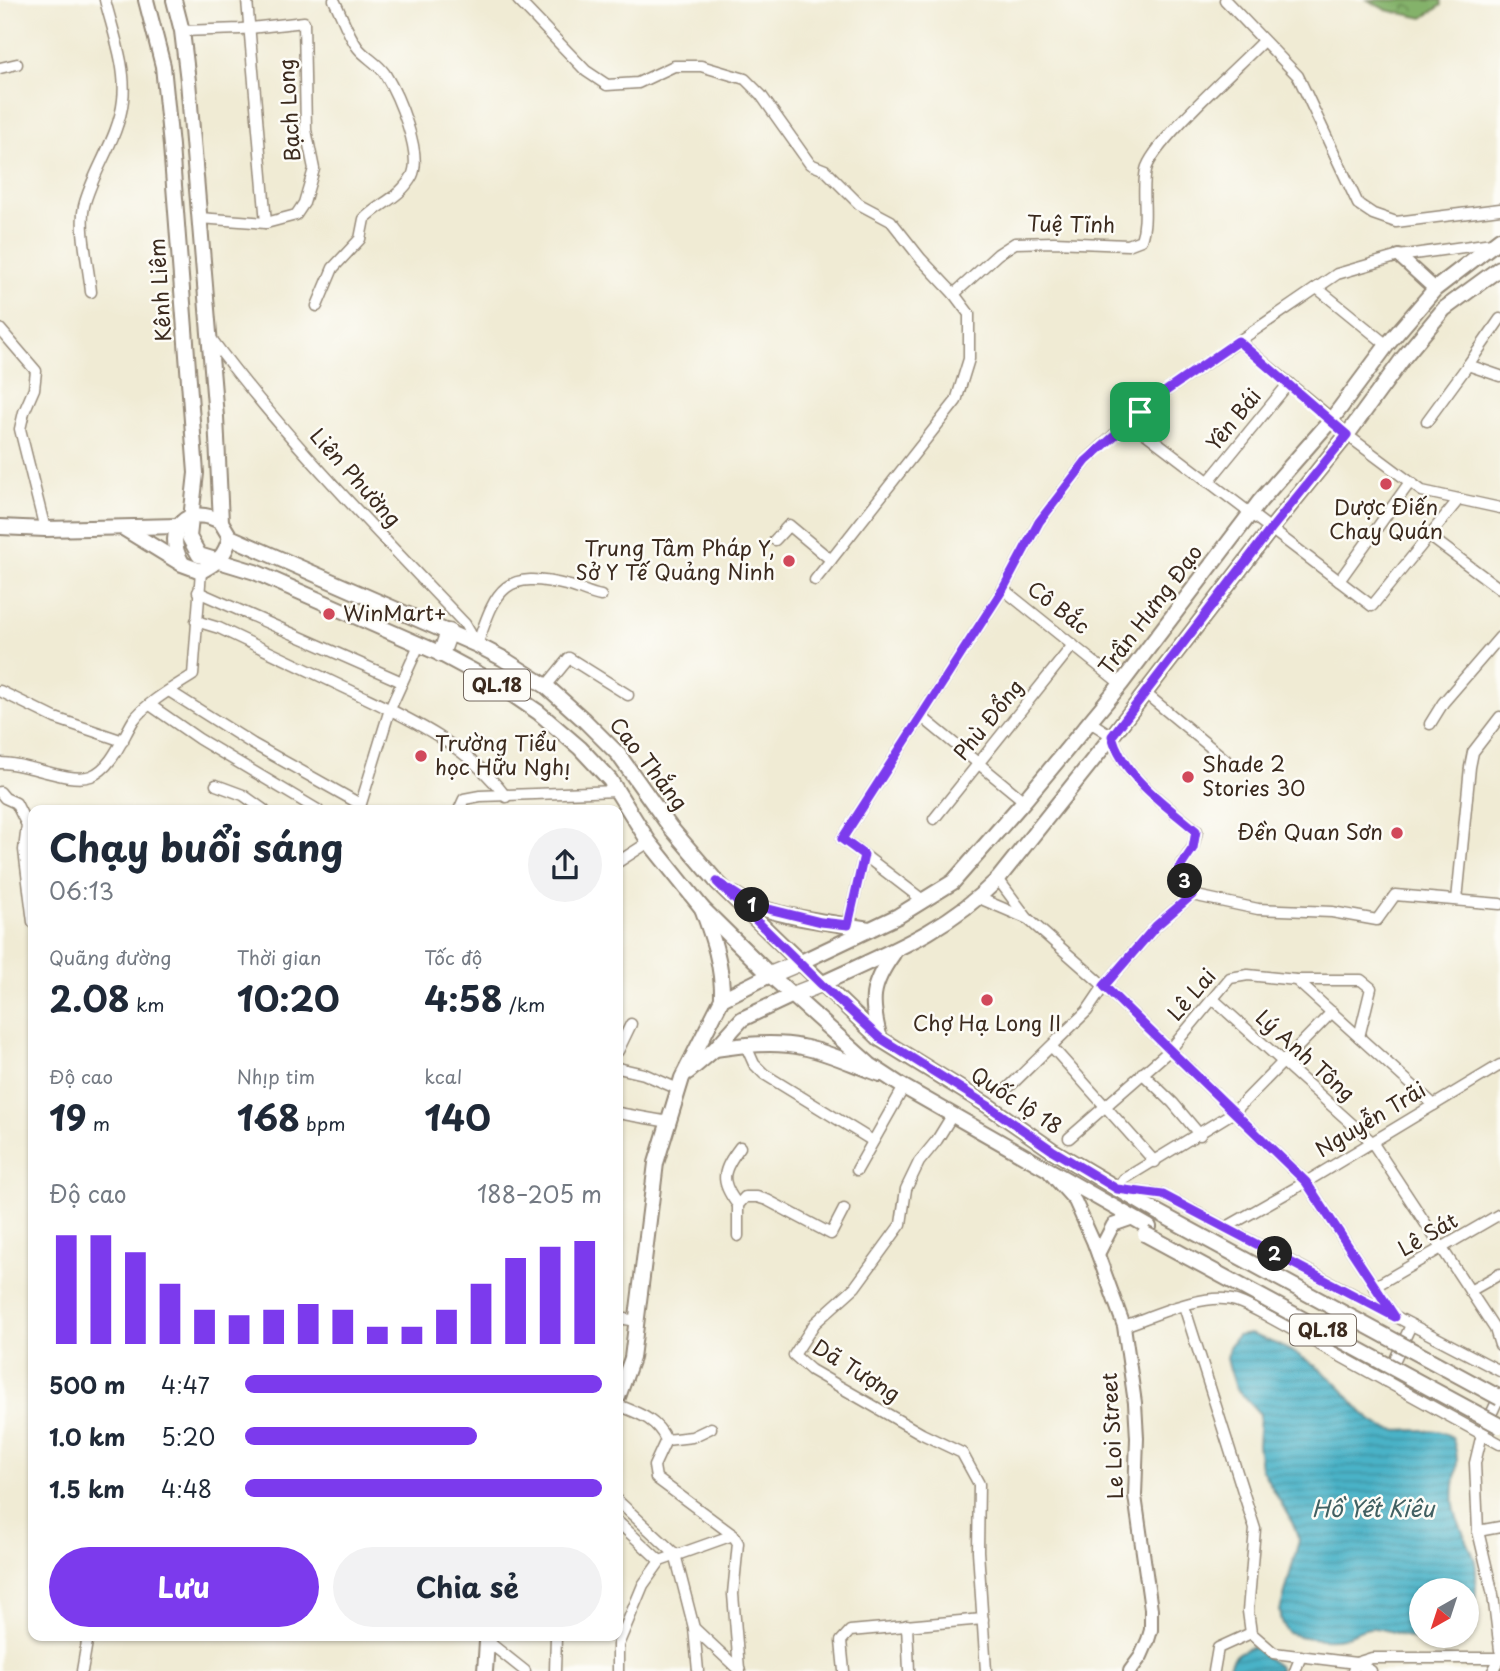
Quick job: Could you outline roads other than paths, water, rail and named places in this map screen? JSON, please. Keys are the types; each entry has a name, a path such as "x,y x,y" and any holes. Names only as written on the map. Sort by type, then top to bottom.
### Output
{"highway":[{"path":"441,654 449,632"},
{"path":"770,975 801,962"},
{"path":"793,995 821,984"}],"main road":[{"name":"Kênh Liêm","path":"146,0 163,66 171,146 196,474 189,537 199,555 218,562"},
{"name":"Kênh Liêm","path":"174,0 182,31 199,218 216,417 221,522 230,537"},
{"name":"Trần Hưng Đạo","path":"801,962 924,901 953,882 1024,802 1121,684 1250,514 1332,419 1435,289 1498,241"},
{"path":"821,984 894,953 942,926 979,898 998,879 1347,435 1404,357 1444,309 1500,268"},
{"path":"0,527 178,526 192,516 209,515 221,522"},
{"path":"178,526 173,540 182,564"},
{"path":"124,528 182,564 201,571 218,562 226,551 230,537"},
{"name":"Cao Thắng","path":"230,537 477,645 546,686 618,754 670,827 717,882 801,962"},
{"name":"Cao Thắng","path":"218,562 255,572 441,654 497,684 538,712 580,748 618,791 649,842 702,908 770,975"},
{"path":"717,882 753,905 821,922 869,929"},
{"path":"953,882 979,898"},
{"path":"623,1383 632,1358 638,1321 643,1256 656,1163 680,1083 722,999 723,977 702,908"},
{"path":"880,1038 872,1008 874,990 879,973 894,953"},
{"name":"Quốc lộ 18","path":"801,962 880,1038 1117,1189"},
{"path":"722,999 770,975"},
{"name":"QL.18","path":"770,975 870,1065 904,1087 1141,1225 1500,1426"},
{"path":"680,1083 742,1019 793,995"},
{"path":"715,1049 772,1044 804,1047 889,1077"},
{"name":"QL.18","path":"1117,1189 1500,1389"},
{"name":"QL.18","path":"1154,1207 1500,1396"},
{"name":"QL.18","path":"1141,1225 1500,1417"},
{"path":"485,1671 487,1641"}],"street":[{"path":"91,292 82,225 84,206 114,134 123,101 124,81 105,0"},
{"path":"247,0 249,28"},
{"path":"317,306 334,268 360,239 364,219 398,194 412,176 416,165 409,130 387,76 359,50 334,0"},
{"path":"518,0 586,71 607,85 638,83 674,66 701,66 746,79 761,95 810,164 825,170 859,204 891,221 969,314 969,359 956,401 815,580"},
{"path":"1225,0 1298,76 1358,204 1373,214 1396,222 1500,209"},
{"name":"Bạch Long","path":"182,31 304,22 306,130 314,169 309,193 296,215 266,223 199,218"},
{"name":"Bạch Long","path":"249,28 266,223"},
{"name":"Tuệ Tĩnh","path":"954,294 998,254 1015,243 1128,245 1141,240 1144,229 1146,169 1155,152 1263,41"},
{"path":"0,68 17,64"},
{"path":"924,901 842,839 1003,589 1039,522 1086,461 1163,393 1337,274 1399,256 1498,241"},
{"path":"1399,256 1435,289"},
{"path":"1317,288 1388,345"},
{"path":"1427,421 1500,319"},
{"path":"0,329 36,371 34,389 20,429 45,528"},
{"name":"Liên Phường","path":"208,334 249,390 336,488 465,624 477,645"},
{"path":"1238,341 1332,419 1347,435 1422,491 1500,508"},
{"path":"1468,365 1500,376"},
{"name":"Yên Bái","path":"1208,482 1289,383"},
{"path":"1129,421 1372,606 1459,499"},
{"path":"1339,581 1410,482"},
{"path":"775,540 789,525 831,560"},
{"path":"1428,535 1500,589"},
{"path":"0,763 21,765 69,777 90,777 104,767 123,741 135,718 192,675 201,571"},
{"path":"477,645 495,598 513,583 538,580 601,596"},
{"name":"Cô Bắc","path":"1003,589 1121,684"},
{"path":"198,592 402,682"},
{"path":"196,621 219,628 390,709 449,742 495,781 506,797"},
{"path":"1430,724 1443,703 1500,637"},
{"path":"360,805 390,709 419,645"},
{"name":"Phù Đổng","path":"934,819 1073,645"},
{"path":"546,686 569,658 628,695"},
{"path":"0,691 55,718 123,741"},
{"path":"169,691 356,805"},
{"path":"1145,693 1232,765"},
{"path":"150,705 199,739 310,805"},
{"path":"922,717 1024,802"},
{"path":"1457,900 1473,752 1500,717"},
{"path":"1090,722 1112,736 1117,753 1140,782 1196,831 1193,848 1179,869 1192,895"},
{"path":"216,785 243,795 257,805"},
{"path":"461,805 464,799 480,796 618,791"},
{"path":"0,792 5,799 16,803 27,825 24,849 28,881"},
{"path":"623,860 649,842"},
{"path":"848,925 864,855"},
{"path":"998,879 1028,919 1104,986 1306,1182 1395,1317"},
{"path":"1192,895 1258,909 1332,912 1377,920 1395,895 1500,904"},
{"path":"1007,1089 1087,1011 1104,986 1156,926 1192,895"},
{"path":"979,898 1028,919"},
{"name":"Lê Lai","path":"1069,1138 1170,1050 1230,978 1248,975 1361,980 1371,988 1359,1037"},
{"path":"1296,979 1434,1105"},
{"name":"Lý Anh Tông","path":"1213,999 1372,1142 1499,1339"},
{"path":"1332,1013 1234,1112 1124,1179 1117,1189 1163,1195 1500,1371"},
{"path":"623,1041 631,1024"},
{"path":"746,1046 754,1064 764,1074 873,1141"},
{"path":"1052,1047 1155,1162"},
{"name":"Nguyễn Trãi","path":"1225,1228 1500,1065"},
{"path":"623,1069 680,1083"},
{"path":"1142,1073 1183,1113 1200,1135"},
{"path":"857,1170 904,1087"},
{"path":"623,1114 669,1122"},
{"name":"Dã Tượng","path":"953,1114 919,1162 906,1189 901,1224 855,1287 815,1323 794,1355 811,1370 922,1434 962,1453 979,1484 978,1550 986,1671"},
{"path":"738,1236 738,1205 725,1185 725,1170 740,1147"},
{"name":"Le Loi Street","path":"1047,1170 1075,1201 1124,1326 1135,1403 1135,1496 1151,1609 1148,1640 1130,1671"},
{"path":"738,1205 745,1197 757,1197 780,1206 831,1234 844,1209"},
{"name":"Lê Sát","path":"1374,1287 1500,1214"},
{"path":"1098,1254 1113,1225 1141,1225"},
{"path":"1470,1291 1500,1274"},
{"path":"1124,1326 1216,1298 1235,1300 1500,1444"},
{"path":"1184,1306 1255,1529 1248,1611 1251,1633 1274,1653 1371,1671"},
{"path":"623,1319 638,1321"},
{"path":"1385,1381 1411,1325"},
{"path":"1500,1396 1482,1434 1475,1463 1478,1531 1496,1594 1500,1650"},
{"path":"623,1407 651,1420 662,1430 666,1440 653,1466 656,1478 733,1535 738,1543 733,1594 740,1670"},
{"path":"666,1440 692,1437 711,1428"},
{"path":"623,1506 675,1554 694,1628 698,1671"},
{"path":"623,1527 660,1561"},
{"path":"1478,1531 1500,1527"},
{"path":"623,1621 660,1561 733,1535"},
{"path":"844,1671 841,1641 850,1631 983,1619"},
{"path":"907,1625 909,1671"},
{"path":"694,1628 740,1670"},
{"path":"1214,1671 1218,1648 1251,1633"},
{"path":"82,1671 87,1641"},
{"path":"490,1641 525,1671"},
{"path":"555,1671 556,1641"},
{"path":"618,1671 619,1641"},
{"path":"1295,1671 1301,1656"},
{"path":"1355,1667 1372,1658 1500,1658 1493,1671"},
{"path":"1410,1671 1413,1660"}],"water":[{"name":"Hồ Yết Kiêu","path":"1250,1334 1310,1362 1331,1378 1363,1413 1379,1425 1400,1431 1439,1431 1452,1437 1457,1457 1453,1495 1455,1512 1473,1554 1476,1578 1409,1578 1409,1637 1373,1628 1336,1639 1288,1633 1280,1611 1299,1540 1294,1526 1261,1468 1258,1445 1260,1414 1236,1388 1227,1360 1229,1347 1237,1336"},
{"path":"1252,1647 1278,1666 1280,1671 1228,1671 1236,1655"}],"place":[{"name":"Dược Điến Chay Quán","path":"1386,484"},
{"name":"Trung Tâm Pháp Y, Sở Y Tế Quảng Ninh","path":"789,561"},
{"name":"WinMart+","path":"329,614"},
{"name":"Trường Tiểu học Hữu Nghị","path":"421,756"},
{"name":"Shade 2 Stories 30","path":"1188,777"},
{"name":"Đền Quan Sơn","path":"1397,833"},
{"name":"Chợ Hạ Long II","path":"987,1000"}]}
